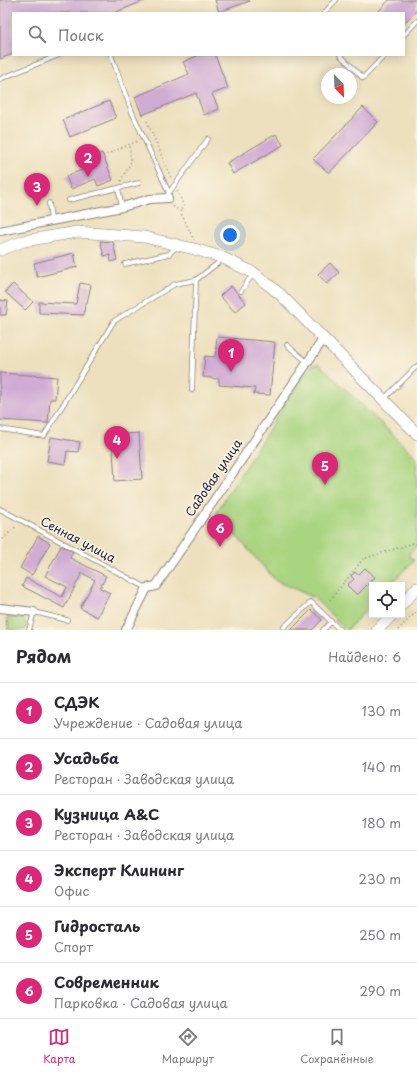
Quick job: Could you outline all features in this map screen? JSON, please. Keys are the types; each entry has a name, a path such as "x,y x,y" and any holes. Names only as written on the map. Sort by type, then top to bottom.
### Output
{"main road":[{"path":"0,250 24,242 77,232 144,237 221,257 254,273 281,295 417,434"},
{"path":"405,601 417,588"},
{"path":"377,630 389,618"}],"street":[{"path":"0,231 122,207 166,196"},
{"name":"Садовая улица","path":"126,630 147,588 156,586 324,338"},
{"path":"2,608 34,612"}],"lane":[{"path":"325,12 336,0"},
{"path":"405,34 417,21"},
{"path":"0,79 57,56"},
{"path":"111,56 166,196"},
{"path":"341,56 362,78 384,56"},
{"path":"166,196 208,139"},
{"path":"69,200 139,183"},
{"path":"118,188 122,207"},
{"path":"49,203 51,221"},
{"path":"125,264 169,254 178,245"},
{"path":"0,428 44,436 114,321 175,284 196,280 218,263 221,257"},
{"path":"241,291 254,273"},
{"path":"192,390 196,280"},
{"path":"286,345 306,366"},
{"path":"384,400 417,366"},
{"name":"Сенная улица","path":"0,509 147,588"},
{"path":"284,627 311,602 340,630"},
{"path":"29,630 34,612 68,620"},
{"path":"324,630 332,622"}],"path":[{"path":"147,121 184,206 180,211"},
{"path":"103,156 145,139"},
{"path":"118,188 131,162 129,145"},
{"path":"166,196 180,211 196,244"},
{"path":"0,542 22,521"},
{"path":"330,600 363,559 414,543 417,545"},
{"path":"2,608 7,630"},
{"path":"398,630 417,611"}],"green space":[{"path":"319,364 417,458 417,546 408,555 414,560 393,582 369,582 369,607 347,630 313,597 276,581 216,513 302,377 312,365"},
{"path":"7,617 23,618 27,626 25,630 9,630"}],"building":[{"path":"0,0 146,0 116,12 12,12 12,54 0,59"},
{"path":"215,0 249,0 250,1 219,12"},
{"path":"389,0 417,0 417,10 405,22 405,12 378,12"},
{"path":"197,56 215,56 228,88 212,94 219,109 204,115 196,93 142,115 135,97 189,74 183,62"},
{"path":"109,101 116,118 70,137 63,120"},
{"path":"363,107 378,122 329,173 313,159"},
{"path":"276,134 283,145 233,174 227,163"},
{"path":"102,153 113,180 98,186 95,179 71,189 66,176 90,167 87,159"},
{"path":"100,241 113,242 117,260 111,262 110,255 104,256"},
{"path":"74,253 77,267 37,277 34,263"},
{"path":"330,263 339,273 327,284 318,274"},
{"path":"80,283 91,285 87,303 85,303 84,315 39,313 39,302 76,304"},
{"path":"13,284 33,302 25,310 5,292"},
{"path":"231,286 246,303 235,312 220,296"},
{"path":"0,300 8,301 6,315 0,315"},
{"path":"217,337 275,342 270,395 254,394 255,388 219,385 219,379 203,377 205,356 215,357"},
{"path":"0,373 57,377 55,399 50,399 48,423 0,420"},
{"path":"139,433 142,479 115,481 112,435"},
{"path":"51,437 80,442 78,452 67,451 65,464 47,461"},
{"path":"38,536 50,543 32,575 20,568"},
{"path":"61,546 73,552 70,558 106,576 100,588 110,593 97,617 80,608 95,580 82,573 64,608 22,586 26,578 62,597 67,587 45,576"},
{"path":"365,568 375,577 357,595 347,585 354,579 351,576 355,572 358,575"},
{"path":"311,610 322,620 312,630 291,630"}],"place":[{"name":"Усадьба","path":"88,177"},
{"name":"Кузница А&С","path":"37,206"},
{"name":"СДЭК","path":"231,372"},
{"name":"Эксперт Клининг","path":"117,459"},
{"name":"Гидросталь","path":"325,485"},
{"name":"Современник","path":"220,547"}]}
